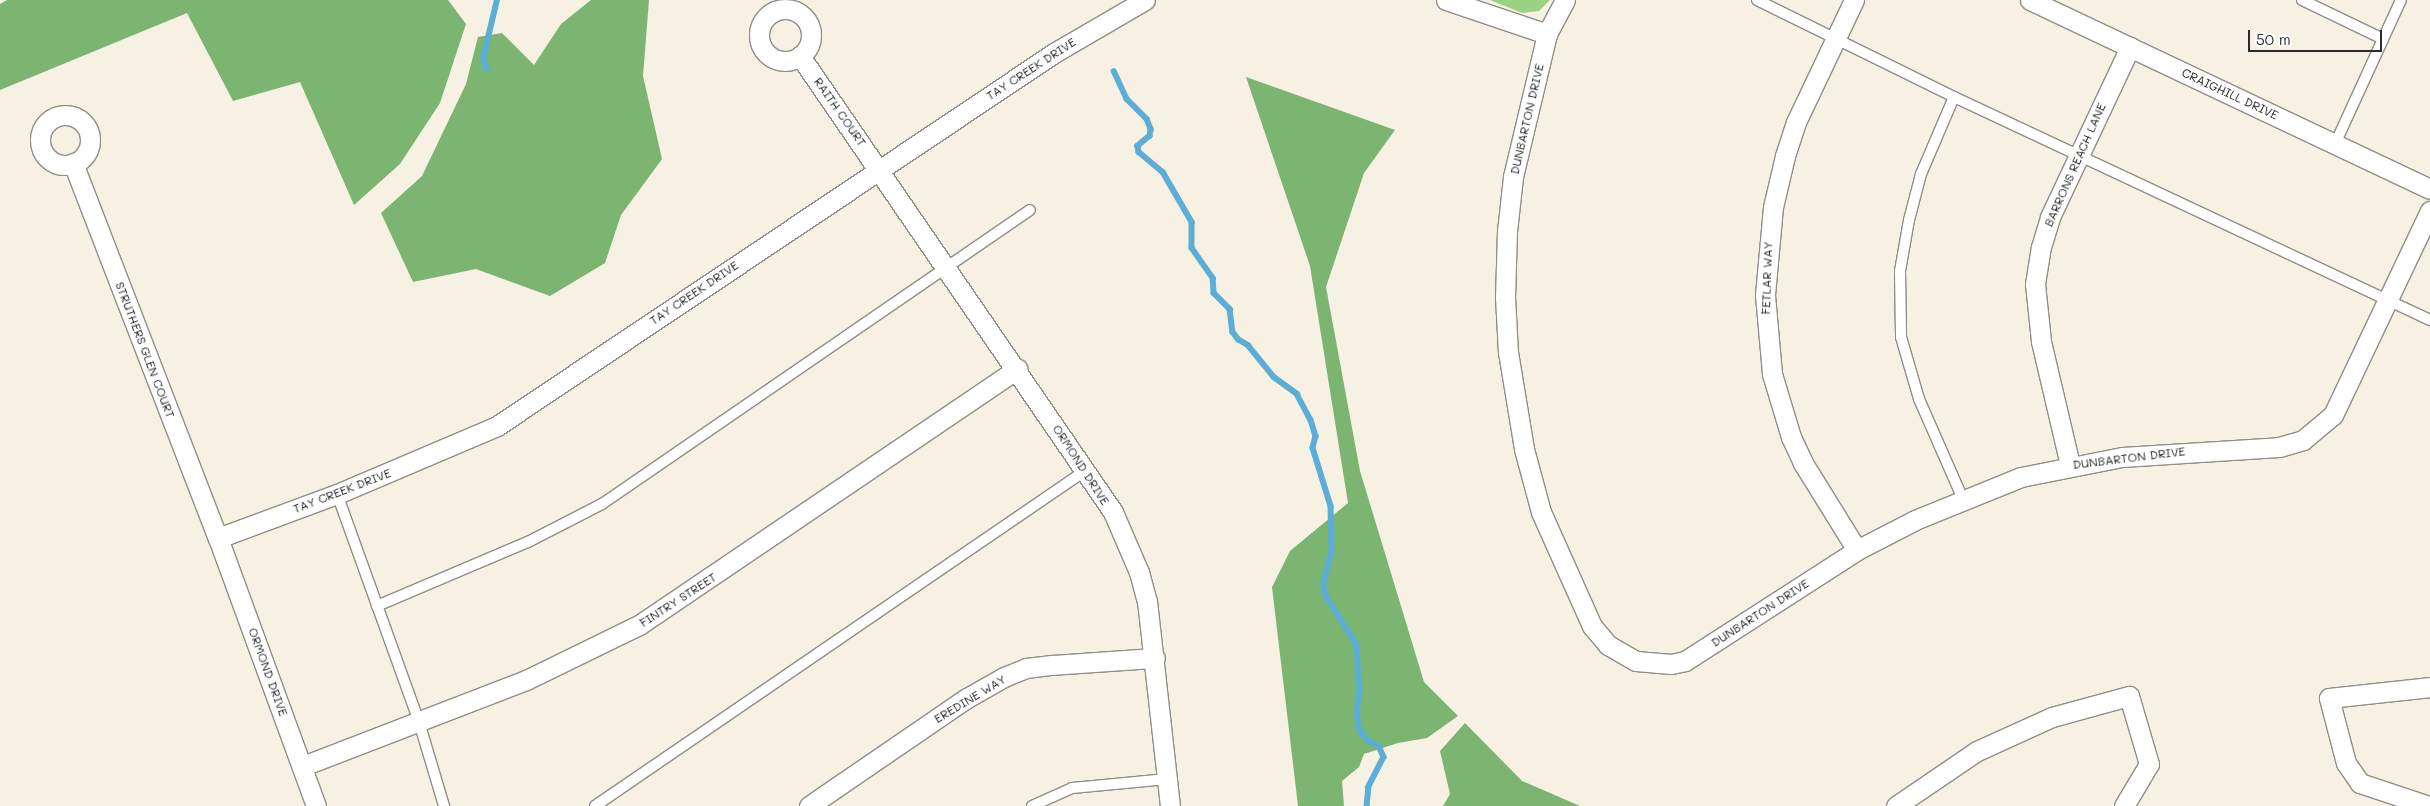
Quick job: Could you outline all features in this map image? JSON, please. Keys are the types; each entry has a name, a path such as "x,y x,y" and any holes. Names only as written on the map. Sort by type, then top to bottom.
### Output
{"street":[{"name":"TAY CREEK DRIVE","path":"218,538 337,494 497,426 879,168 1070,43 1145,0"},
{"path":"1446,0 1547,34"},
{"name":"DUNBARTON DRIVE","path":"1565,0 1547,34 1513,177 1507,231 1505,297 1508,352 1524,449 1541,512 1592,626 1608,646 1636,661 1664,664 1685,661 1857,550 1963,499 2021,477 2070,465 2188,450 2279,447 2303,440 2333,414 2430,211"},
{"name":"FETLAR WAY","path":"1854,0 1796,122 1785,156 1772,208 1765,295 1772,374 1791,437 1803,463 1857,550"},
{"name":"CRAIGHILL DRIVE","path":"2030,0 2430,189"},
{"name":"BARRONS REACH LANE","path":"2070,465 2041,341 2035,284 2041,247 2050,217 2130,47"},
{"name":"RAITH COURT","path":"800,56 879,168"},
{"name":"STRUTHERS GLEN COURT","path":"73,163 218,538"},
{"name":"ORMOND DRIVE","path":"879,168 1113,512 1139,572 1147,601 1155,658 1170,806"},
{"name":"FINTRY STREET","path":"303,766 534,676 639,625 1017,369"},
{"name":"ORMOND DRIVE","path":"218,538 303,766 316,806"},
{"name":"EREDINE WAY","path":"809,806 967,698 1004,677 1026,668 1155,658"},
{"path":"2429,806 2360,783 2346,762 2328,698 2430,686"},
{"path":"1896,806 1977,751 2052,717 2130,696 2149,764 2124,806"}],"lane":[{"path":"1757,0 1954,97 2430,320"},
{"path":"2302,0 2383,39"},
{"path":"2335,144 2401,0"},
{"path":"1954,97 1921,174 1909,220 1900,270 1901,337 1919,399 1963,499"},
{"path":"377,606 528,542 602,504 1030,210"},
{"path":"595,806 1086,470"},
{"path":"337,494 419,722 444,806"},
{"path":"1032,806 1047,802 1072,788 1168,779"}],"green space":[{"path":"7,0 448,0 466,24 440,103 400,164 354,205 300,82 233,101 187,13 0,90 0,4"},
{"path":"591,0 649,0 643,76 662,159 621,215 605,263 550,296 476,269 413,282 381,213 422,176 466,84 478,37 502,33 534,65 561,24"},
{"path":"1490,0 1550,0 1539,11 1522,13"},
{"path":"1246,77 1395,130 1364,173 1326,287 1360,471 1424,682 1458,716 1427,738 1398,743 1364,754 1359,767 1342,781 1344,806 1298,806 1272,587 1290,551 1348,503 1310,266"},
{"path":"1465,723 1522,781 1580,806 1443,806 1450,794 1440,751"}],"waterway":[{"path":"487,69 483,59 497,0"},
{"path":"1114,71 1127,99 1147,119 1151,129 1150,136 1138,146 1139,152 1163,172 1192,222 1192,248 1213,278 1214,293 1230,309 1233,332 1238,339 1248,345 1274,377 1297,394 1311,420 1316,436 1313,448 1331,506 1332,551 1324,582 1325,594 1357,645 1360,691 1357,715 1360,731 1370,742 1379,746 1384,757 1369,787 1367,806"}]}
